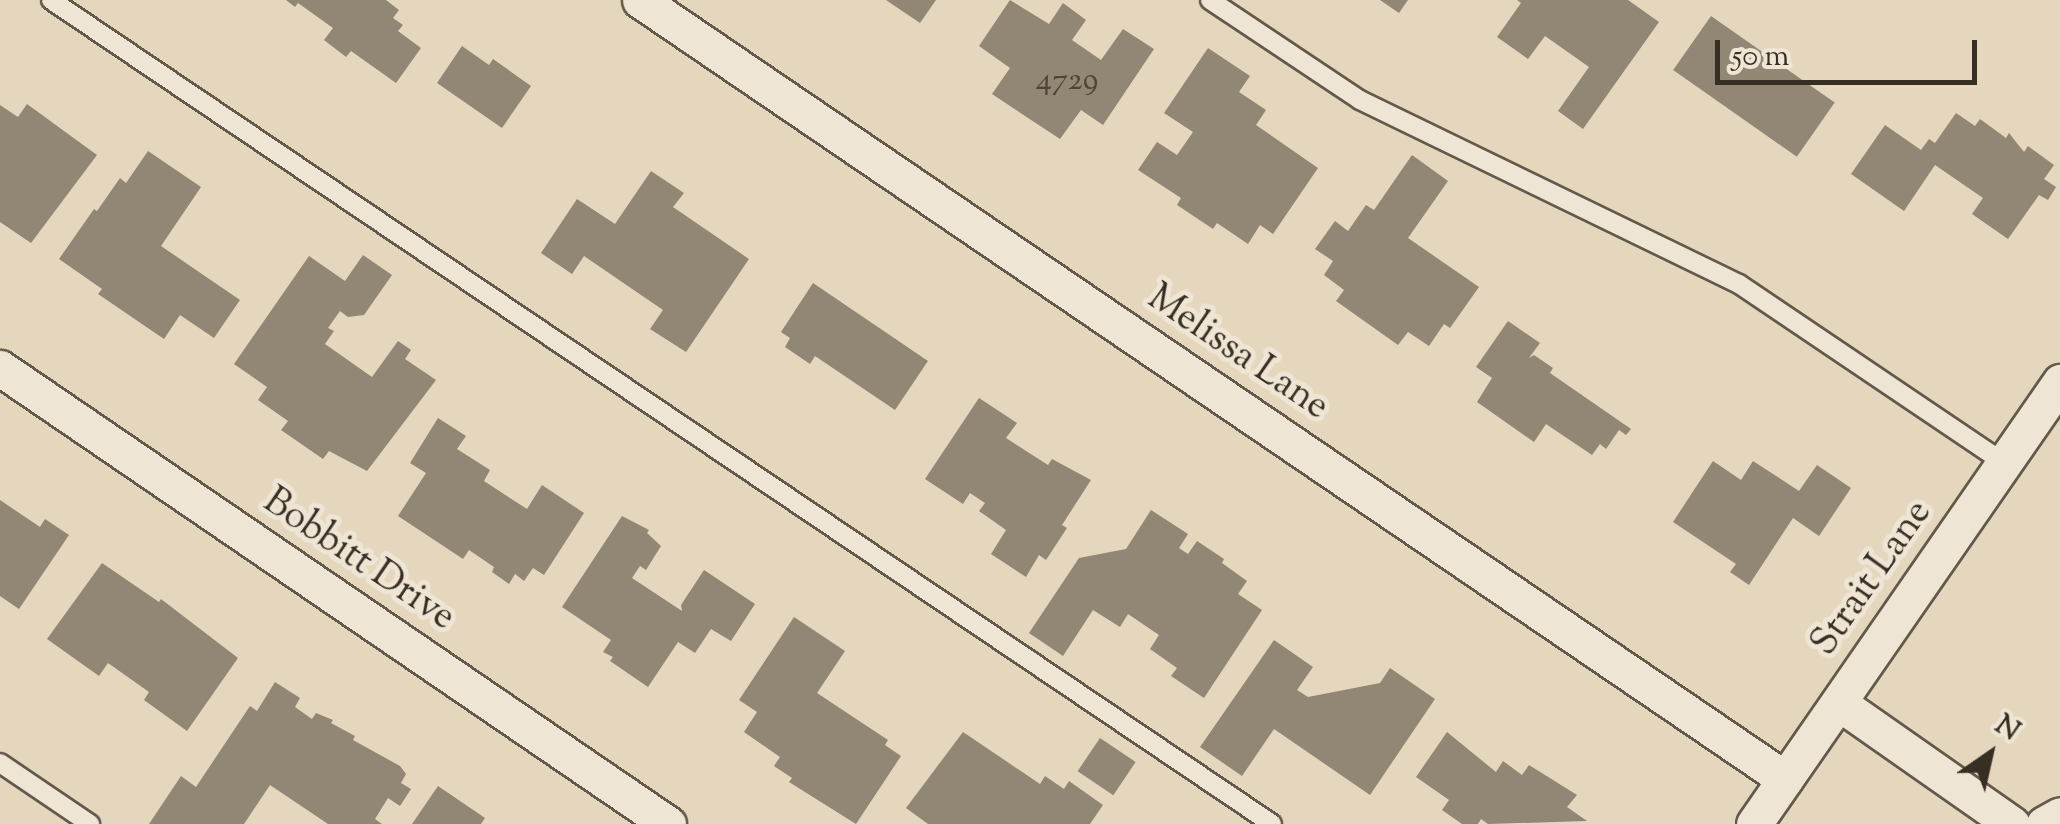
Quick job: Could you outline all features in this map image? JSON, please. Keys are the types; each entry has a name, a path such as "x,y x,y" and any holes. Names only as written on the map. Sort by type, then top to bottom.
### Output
{"street":[{"name":"Melissa Lane","path":"640,0 1786,779"},
{"name":"Bobbitt Drive","path":"0,368 668,824"},
{"name":"Strait Lane","path":"1754,824 2060,382"},
{"path":"1839,704 2012,824"},
{"path":"2044,824 2060,815"}],"lane":[{"path":"51,0 1272,824"},
{"path":"1210,0 1360,100 1739,284 2004,464"},
{"path":"0,762 90,824"}],"building":[{"path":"286,0 386,0 399,10 393,18 403,25 398,31 421,48 396,83 351,51 346,57 324,40 333,28 298,3 295,7"},
{"path":"886,0 936,0 920,23"},
{"path":"1010,0 1049,24 1063,3 1086,20 1072,40 1101,60 1123,29 1154,49 1103,125 1081,110 1060,139 992,94 1010,68 979,46"},
{"path":"1380,0 1408,0 1399,13"},
{"path":"1517,0 1628,0 1659,22 1583,129 1558,111 1589,67 1545,36 1528,59 1497,37 1521,3"},
{"path":"1711,16 1835,103 1797,157 1673,70"},
{"path":"462,46 489,65 493,59 531,86 502,128 437,83"},
{"path":"1208,48 1250,76 1239,92 1266,110 1256,125 1318,168 1273,234 1260,225 1248,244 1217,223 1213,229 1177,205 1181,198 1138,170 1157,142 1177,155 1193,132 1164,113"},
{"path":"27,104 97,155 31,243 0,222 0,105 18,117"},
{"path":"1956,113 1975,126 1980,119 2006,138 2009,133 2024,152 2028,146 2054,165 2044,179 2056,187 2048,200 2039,195 2008,239 1972,214 1983,198 1935,165 1904,211 1851,174 1885,125 1921,150 1929,139 1935,143"},
{"path":"148,151 201,187 161,246 240,300 214,338 180,315 164,339 98,294 102,289 59,259 94,209 97,211 120,178 126,183"},
{"path":"1412,155 1448,181 1408,238 1479,287 1450,328 1444,324 1429,346 1408,332 1398,345 1336,301 1344,290 1324,275 1333,261 1315,249 1335,221 1348,231 1366,205 1374,210"},
{"path":"651,171 684,193 673,207 749,259 686,352 650,329 663,310 584,256 572,274 541,253 577,199 615,224"},
{"path":"363,255 392,275 364,315 348,317 340,311 328,328 334,331 325,344 372,377 398,341 411,350 405,359 436,380 367,471 329,451 323,459 281,430 288,421 258,400 267,387 234,364 309,256 345,281"},
{"path":"813,283 928,361 895,410 815,356 810,364 785,347 790,338 781,332"},
{"path":"1508,321 1540,343 1529,358 1534,355 1553,368 1550,373 1631,429 1626,435 1619,430 1606,449 1600,444 1592,455 1546,424 1534,442 1477,402 1492,378 1476,367"},
{"path":"979,398 1017,423 1006,438 1048,465 1052,459 1091,480 1062,525 1067,528 1046,560 1039,555 1026,577 991,554 1006,530 979,511 985,503 970,493 963,504 925,479"},
{"path":"438,418 466,436 457,449 490,470 484,481 527,509 542,485 584,513 544,575 533,568 524,581 515,574 509,584 492,572 494,567 469,550 463,559 398,516 426,473 410,463"},
{"path":"1713,461 1741,480 1753,461 1799,491 1817,465 1851,488 1819,536 1793,518 1749,585 1730,572 1736,564 1673,522"},
{"path":"0,500 40,527 45,519 69,535 19,609 0,596"},
{"path":"1151,510 1188,534 1179,548 1188,554 1197,541 1224,559 1222,563 1247,581 1238,594 1262,610 1204,698 1171,676 1177,668 1150,649 1159,635 1128,614 1120,627 1093,610 1063,656 1029,633 1079,558 1126,549"},
{"path":"622,516 649,530 647,533 661,546 646,570 640,566 632,578 682,611 681,605 704,570 755,604 731,641 711,629 695,653 678,642 648,687 610,661 613,657 603,652 611,640 562,607"},
{"path":"102,563 159,602 161,599 238,658 187,731 144,700 149,692 108,663 99,676 47,639"},
{"path":"794,617 845,651 817,693 888,740 885,745 901,756 856,824 789,782 792,778 774,766 780,757 744,732 757,712 739,700"},
{"path":"1274,640 1313,667 1297,690 1308,697 1380,683 1390,668 1435,699 1370,795 1274,729 1242,776 1200,747"},
{"path":"275,682 300,698 295,707 312,719 316,713 333,720 331,723 355,736 353,740 400,766 406,774 401,783 411,789 400,806 388,798 375,819 382,824 328,824 270,785 244,824 149,824 181,776 196,787 250,706 257,711"},
{"path":"963,732 1040,784 1045,776 1064,789 1069,781 1103,805 1090,824 928,824 906,808"},
{"path":"1447,732 1496,772 1503,761 1522,775 1529,765 1577,795 1567,807 1587,821 1488,824 1481,819 1478,824 1462,824 1442,810 1449,800 1416,777"},
{"path":"1100,738 1136,762 1113,795 1078,771"},
{"path":"438,786 485,818 481,824 412,824"}]}
